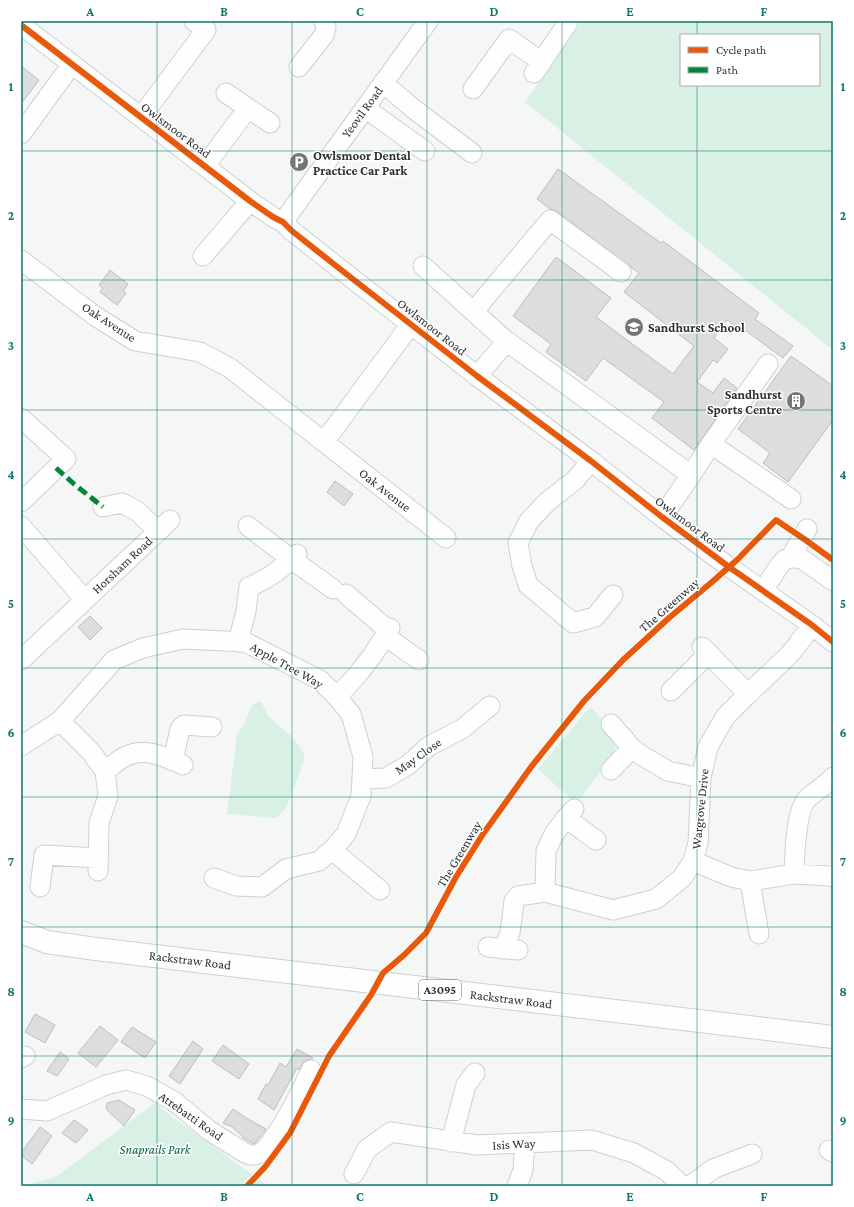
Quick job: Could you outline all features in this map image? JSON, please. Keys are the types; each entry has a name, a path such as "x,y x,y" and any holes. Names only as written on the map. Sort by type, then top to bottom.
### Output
{"main road":[{"name":"Rackstraw Road","path":"21,932 47,942 103,950 833,1037"},
{"name":"Rackstraw Road","path":"21,946 47,942"}],"street":[{"path":"141,117 206,30 194,21"},
{"path":"299,67 324,35 326,27 324,21"},
{"name":"Yeovil Road","path":"283,222 428,21"},
{"path":"473,89 509,39 538,68 568,24 568,21"},
{"name":"Owlsmoor Road","path":"21,25 250,201 283,222 292,231 477,376 662,517 729,567 812,625 833,642"},
{"path":"21,134 72,64"},
{"path":"383,83 415,110 472,153"},
{"path":"226,93 270,123"},
{"path":"205,166 248,108"},
{"path":"365,108 425,151"},
{"path":"203,256 250,201"},
{"path":"474,311 550,220 621,272"},
{"name":"Oak Avenue","path":"21,260 95,316 135,341 200,352 230,368 446,538"},
{"path":"423,266 507,341 691,475"},
{"path":"324,442 411,324"},
{"path":"477,376 507,341"},
{"path":"662,517 711,444 768,364"},
{"path":"21,418 66,459 21,502"},
{"path":"711,444 791,499"},
{"path":"590,461 575,480 547,502 529,520 518,543 522,566 528,585 573,623 595,617 613,595"},
{"name":"Horsham Road","path":"21,660 164,526 122,503 103,507"},
{"name":"Horsham Road","path":"21,526 85,600"},
{"path":"248,526 294,557 339,591 388,631 419,660"},
{"path":"790,558 807,529"},
{"path":"238,642 246,611 249,587 266,580 294,557"},
{"path":"764,591 784,560 790,558 802,559 833,581"},
{"name":"Wargrove Drive","path":"503,949 510,933 514,900 518,896 545,892 613,910 656,900 682,878 693,861 698,843 701,778 708,747 725,717 789,654 812,625"},
{"path":"337,696 358,674 388,631"},
{"name":"Apple Tree Way","path":"21,746 60,721 114,660 143,648 183,639 245,642 320,680 337,696 350,714 363,757 361,796 346,834 319,862 286,869 262,887 236,886 214,878"},
{"path":"671,691 705,650 748,694"},
{"name":"May Close","path":"362,779 386,778 408,765 429,746 462,729 490,706"},
{"path":"40,887 44,855 98,864 100,823 108,796 105,770 91,752 60,721"},
{"path":"611,724 632,748 641,755 668,771 701,778"},
{"path":"105,770 126,756 142,752 160,755 178,763 180,729 184,725 212,727"},
{"path":"611,770 632,748"},
{"path":"794,874 799,816 806,800 833,777"},
{"path":"545,892 546,851 554,834 570,813 596,840"},
{"path":"332,850 380,890"},
{"path":"693,861 731,877 750,881 794,874 833,878"},
{"path":"750,881 759,934"},
{"name":"Atrebatti Road","path":"21,1109 47,1111 106,1085 126,1080 147,1086 175,1102 210,1131 245,1153 252,1155 258,1154 265,1150 288,1118 300,1096 310,1070"},
{"path":"451,1142 466,1085 475,1073"},
{"name":"Isis Way","path":"354,1174 367,1149 391,1132 477,1145 592,1140 634,1153 667,1171 682,1186"},
{"path":"517,1186 523,1170 525,1143"},
{"path":"690,1186 713,1169 752,1154"}],"green space":[{"path":"582,21 833,21 833,350 525,102"},
{"path":"257,702 262,702 264,709 273,721 296,741 305,758 286,808 276,818 227,814 237,734 245,722 252,705"},
{"path":"590,707 615,731 617,742 613,756 576,804 538,769"},
{"name":"Snaprails Park","path":"154,1103 268,1186 21,1186 56,1177"}],"building":[{"path":"21,66 39,80 21,104"},
{"path":"558,169 661,243 663,241 759,313 755,319 793,346 783,358 746,331 744,333 727,320 714,338 728,349 717,363 713,360 697,382 713,393 724,378 737,388 694,450 652,418 664,402 603,358 586,381 546,352 551,344 513,316 556,257 611,298 596,317 673,374 694,346 624,292 639,273 556,211 550,209 537,199"},
{"path":"110,270 128,284 123,291 126,293 117,305 100,292 103,288 99,285"},
{"name":"Sandhurst Sports Centre","path":"791,356 833,386 833,420 788,482 763,463 770,453 738,429"},
{"path":"335,481 353,494 344,506 327,492"},
{"path":"90,616 102,628 90,640 78,627"},
{"path":"35,1014 55,1025 45,1043 25,1032"},
{"path":"100,1026 118,1040 96,1067 78,1053"},
{"path":"132,1027 156,1042 145,1058 121,1042"},
{"path":"193,1041 203,1049 180,1084 169,1076"},
{"path":"223,1045 249,1064 239,1079 212,1061"},
{"path":"297,1049 313,1058 304,1061 299,1070 297,1068 274,1110 258,1099 266,1084 268,1085 280,1063 286,1067"},
{"path":"60,1052 69,1059 57,1076 47,1071"},
{"path":"119,1100 135,1110 124,1126 106,1109 107,1103"},
{"path":"233,1109 266,1129 254,1144 243,1138 232,1127 223,1123"},
{"path":"74,1120 88,1130 76,1143 62,1133"},
{"path":"40,1127 52,1136 32,1164 21,1155 21,1153"}],"marked path":[{"path":"56,468 103,507"}],"cycle path":[{"path":"21,25 250,201 283,222 292,231 477,376 591,461 662,517 729,567 812,625 833,642"},
{"name":"The Greenway","path":"247,1186 265,1167 290,1133 329,1056 371,995 383,973 426,933 456,877 483,834 531,767 584,701 623,660 670,617 738,559 776,520 833,560"}],"place":[{"name":"Owlsmoor Dental Practice Car Park","path":"299,162"},
{"name":"Sandhurst School","path":"634,327"},
{"name":"Sandhurst Sports Centre","path":"796,401"}]}
